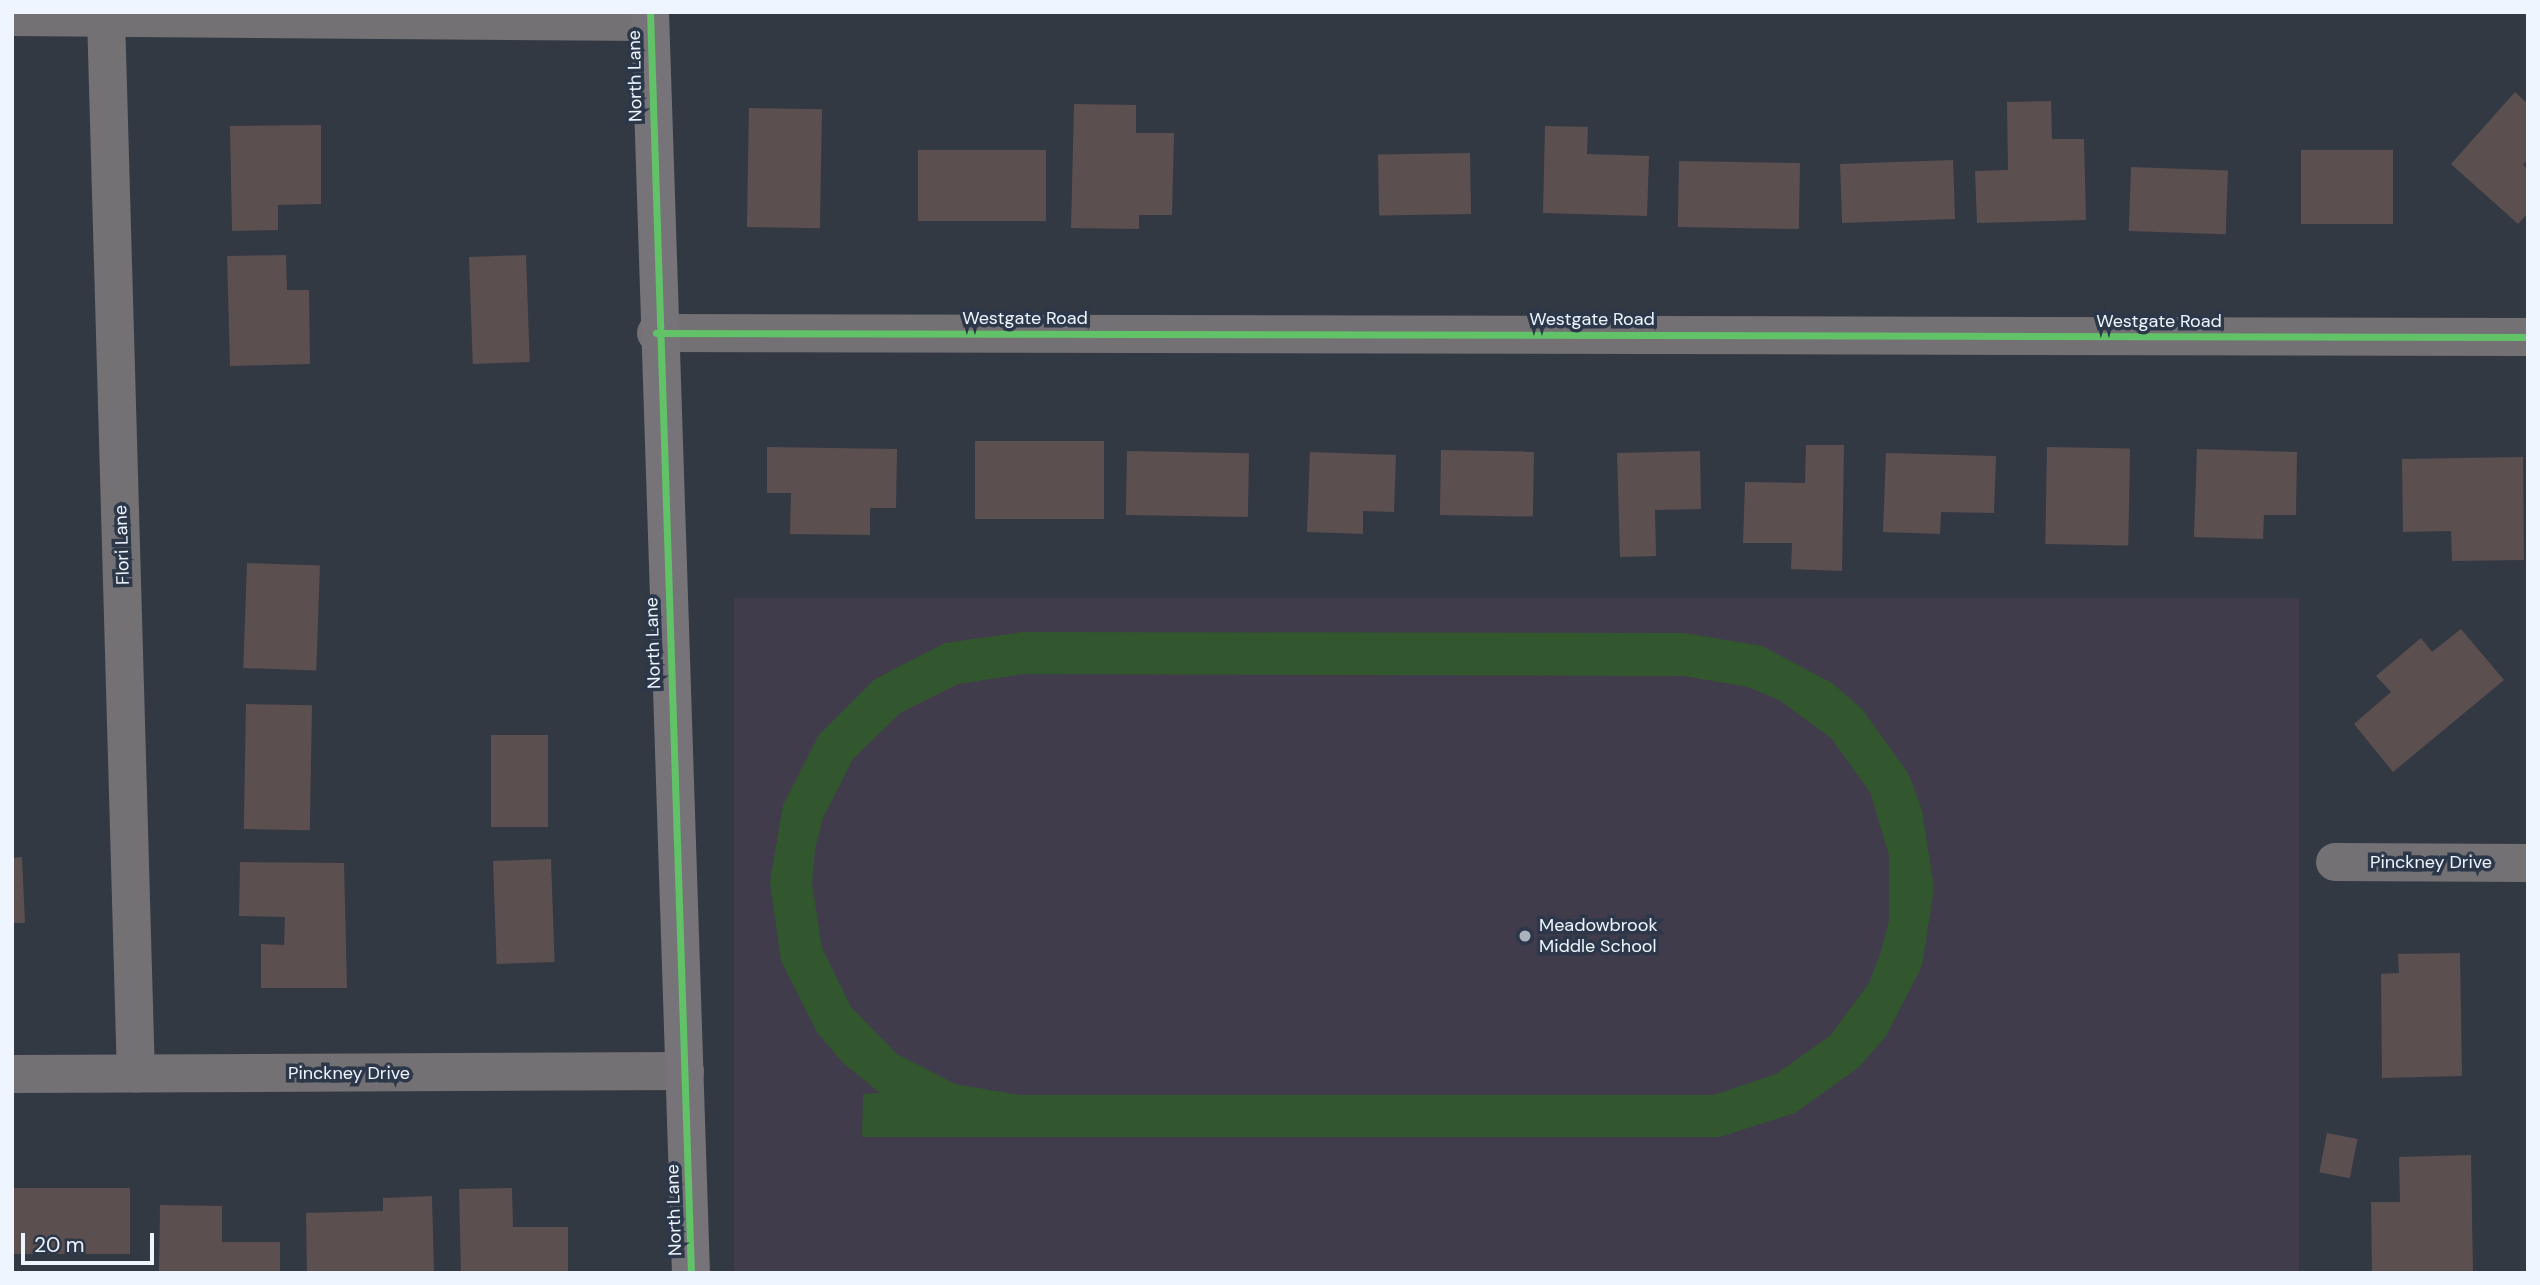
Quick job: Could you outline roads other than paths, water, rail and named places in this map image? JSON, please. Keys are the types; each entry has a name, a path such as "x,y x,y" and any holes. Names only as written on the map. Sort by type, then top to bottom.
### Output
{"street":[{"name":"Flori Lane","path":"106,16 136,1074"},
{"path":"12,17 650,17"},
{"name":"North Lane","path":"650,17 656,333 691,1273"},
{"name":"Westgate Road","path":"656,333 2528,337"},
{"name":"Pinckney Drive","path":"2335,862 2528,863"},
{"name":"Pinckney Drive","path":"12,1074 685,1071"}],"place":[{"name":"Meadowbrook Middle School","path":"1525,936"}]}
